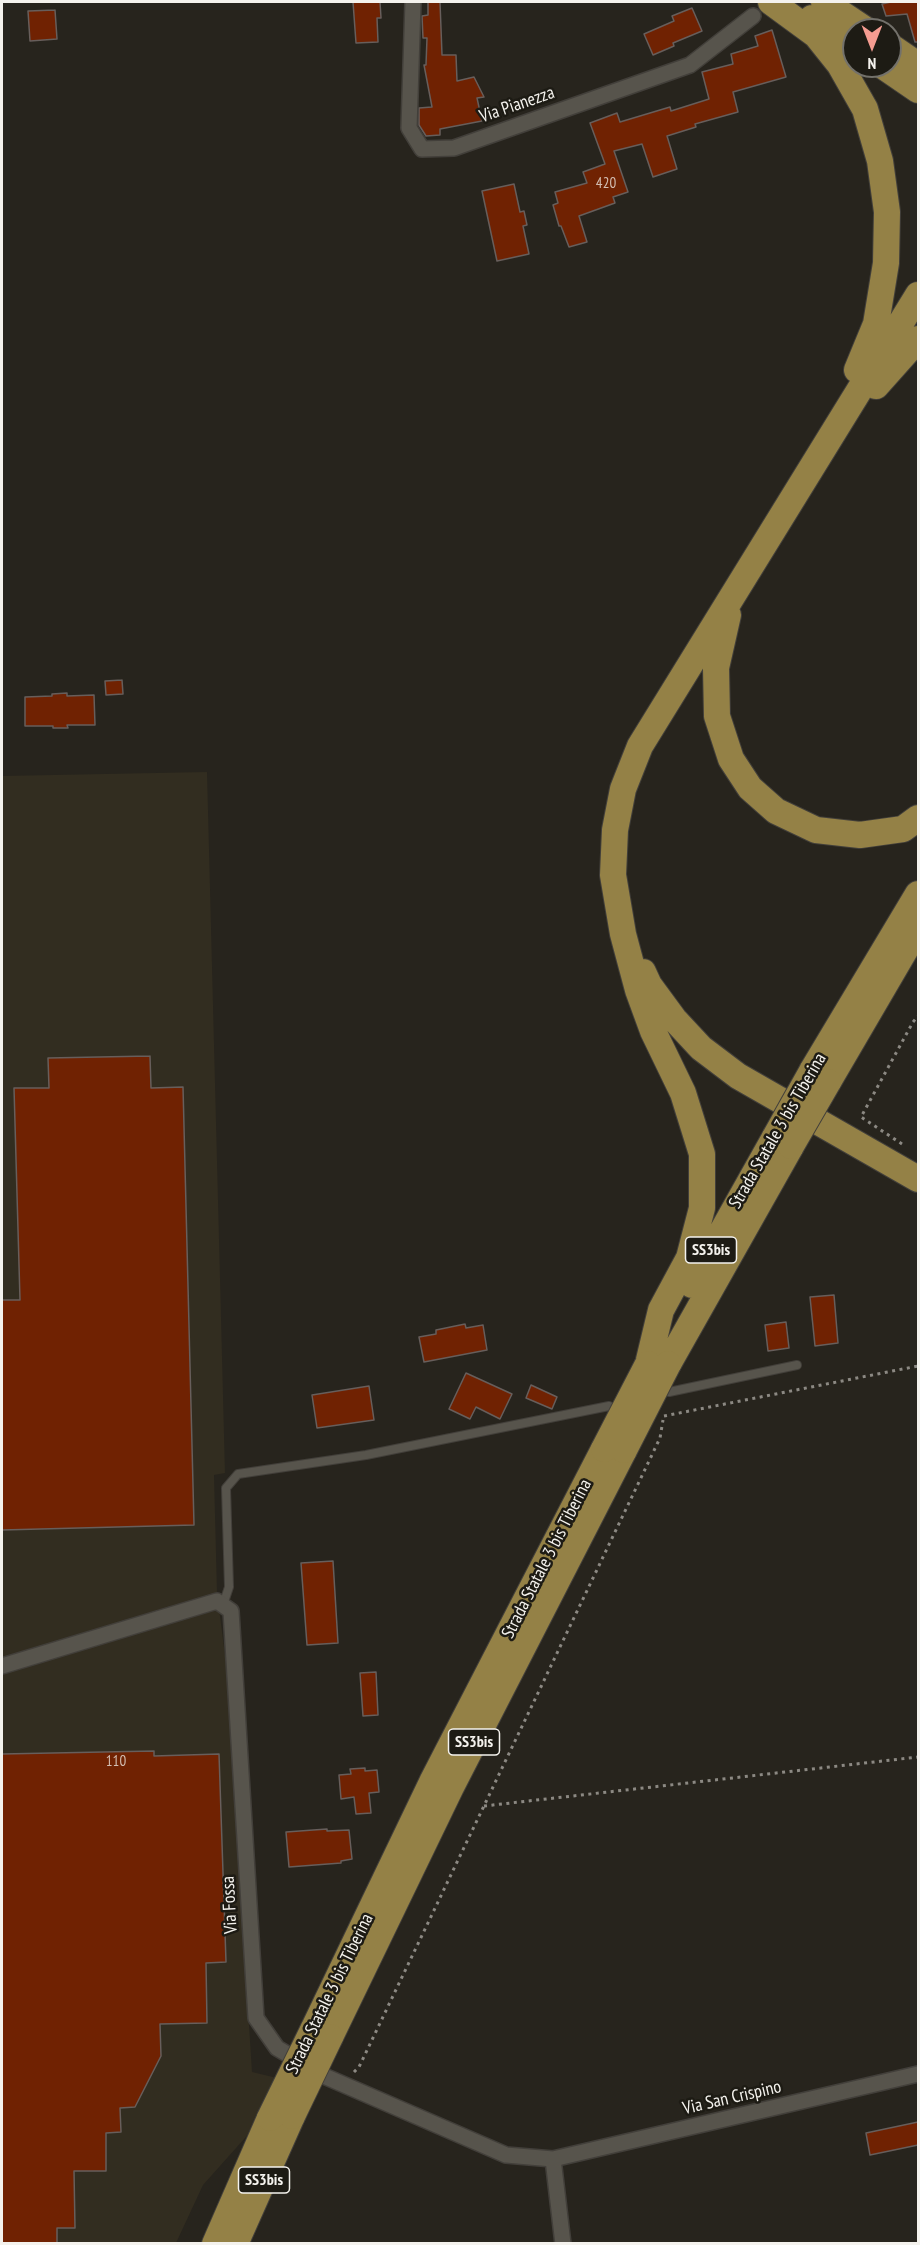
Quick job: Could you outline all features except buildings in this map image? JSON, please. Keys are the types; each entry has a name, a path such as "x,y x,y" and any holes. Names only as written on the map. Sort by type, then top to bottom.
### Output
{"highway":[{"path":"790,2 842,38"},
{"path":"824,2 848,18"},
{"path":"762,9 816,35 840,65 865,109 880,161 887,212 886,263 876,324 829,437"},
{"path":"902,54 918,65"},
{"path":"900,78 918,90"},
{"path":"658,1364 661,1310 689,1258 702,1208 702,1154 683,1093 652,1031 623,934 613,876 615,830 623,789 640,746 918,295"},
{"path":"829,437 918,339"},
{"path":"732,594 716,668 717,716 731,759 750,788 777,811 816,830 860,835 903,829 918,818"},
{"name":"Strada Statale 3 bis Tiberina","path":"215,2244 451,1787 614,1449 658,1364 820,1077 918,894"},
{"name":"Strada Statale 3 bis Tiberina","path":"820,1077 918,928"},
{"path":"623,934 649,985 674,1019 701,1048 738,1076 918,1179"},
{"path":"820,1077 918,952"},
{"name":"Strada Statale 3 bis Tiberina","path":"235,2244 281,2117"}],"street":[{"name":"Via Pianezza","path":"413,2 409,128 422,149 454,148 690,65 762,9"},
{"path":"2,1666 217,1601 224,1605"},
{"name":"Via Fossa","path":"224,1605 231,1611 256,2019 276,2048 324,2076 506,2155 553,2159"},
{"name":"Via San Crispino","path":"553,2159 918,2074"},
{"path":"553,2159 563,2244"}],"lane":[{"path":"669,1392 797,1365"},
{"path":"224,1605 229,1587 226,1488 238,1474 366,1455 609,1406"}],"path":[{"path":"909,1149 861,1117 918,1016"},
{"path":"664,1416 918,1366"},
{"path":"342,2084 360,2067 660,1437 669,1392"},
{"path":"484,1806 918,1757"}],"shaded area":[{"path":"207,772 225,1473 214,1475 217,1593 226,1663 252,2072 277,2078 261,2120 203,2185 176,2243 2,2243 2,776"}]}
